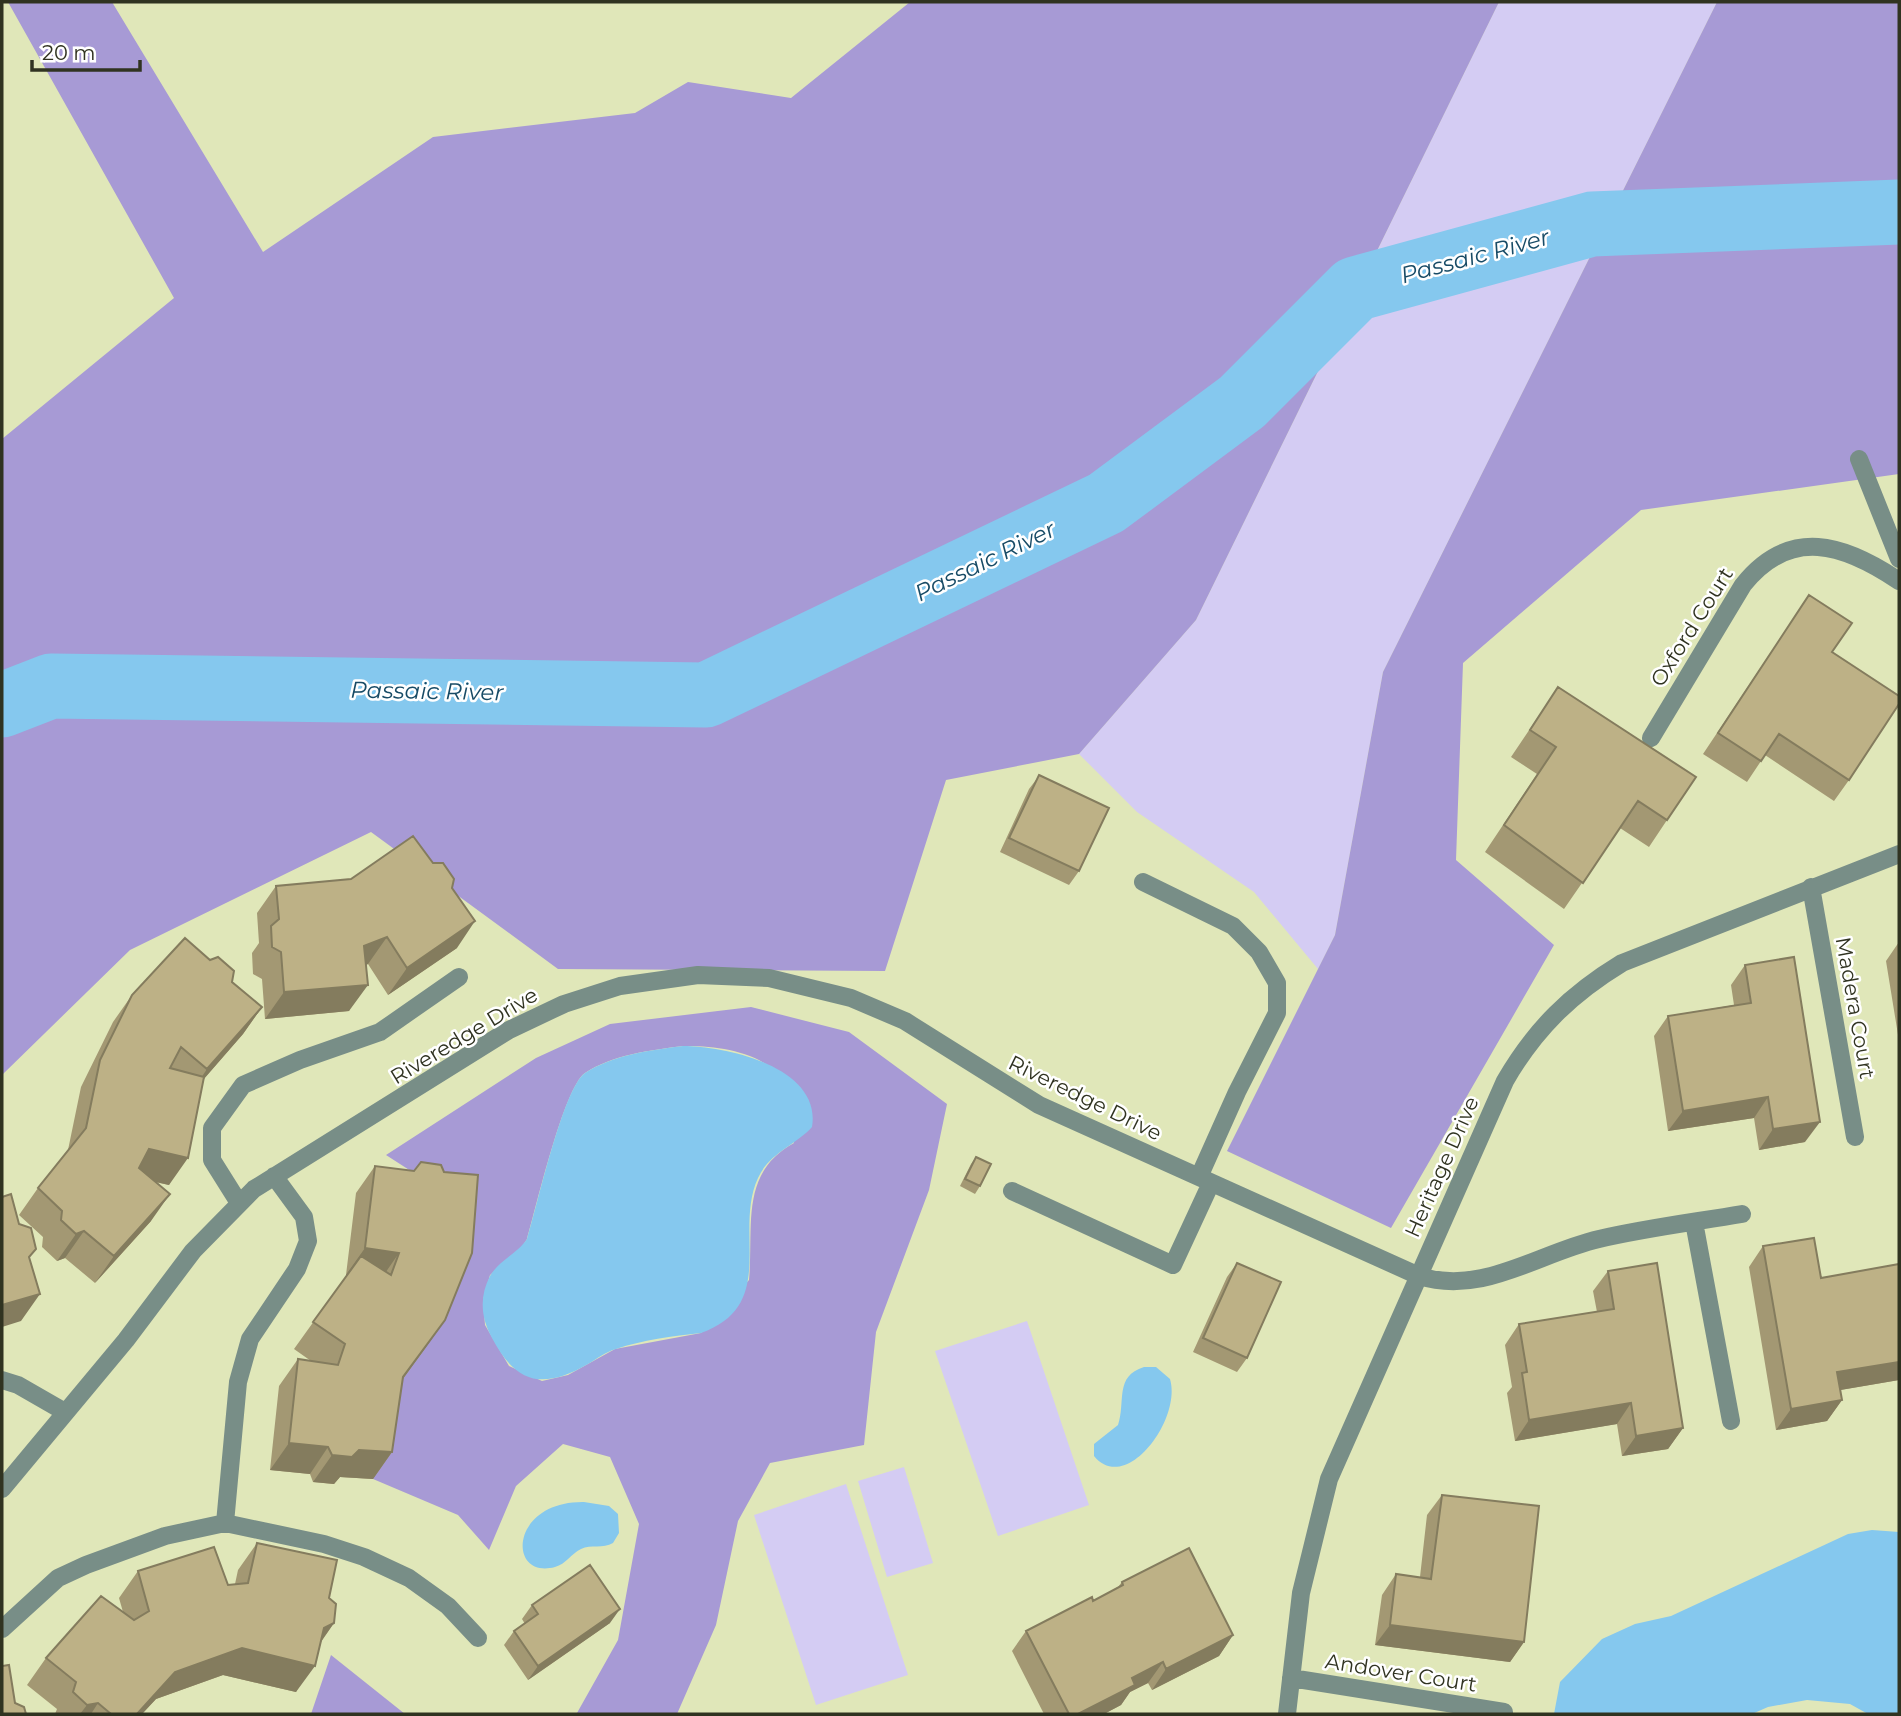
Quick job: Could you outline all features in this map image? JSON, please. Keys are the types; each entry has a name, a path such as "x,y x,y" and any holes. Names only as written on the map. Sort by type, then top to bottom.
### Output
{"street":[{"path":"1859,458 1899,559"},
{"name":"Oxford Court","path":"1651,737 1743,584 1758,565 1776,555 1801,547 1824,546 1851,554 1899,580"},
{"name":"Heritage Drive","path":"1287,1714 1301,1593 1329,1479 1505,1081 1539,1029 1587,985 1622,963 1899,854"},
{"path":"1012,1191 1173,1265 1237,1092 1277,1013 1277,983 1259,952 1233,926 1143,882"},
{"name":"Madera Court","path":"1811,887 1855,1137"},
{"name":"Riveredge Drive","path":"2,1489 126,1339 192,1251 239,1203 274,1176 509,1030 564,1003 620,986 698,975 768,978 851,998 905,1021 1039,1105 1419,1276"},
{"path":"239,1203 212,1160 212,1128 243,1085 300,1060 380,1032 458,977"},
{"path":"225,1523 238,1382 250,1339 297,1269 308,1241 304,1217 274,1176"},
{"path":"1419,1276 1440,1283 1485,1279 1598,1239 1742,1214"},
{"path":"1694,1222 1731,1420"},
{"path":"2,1380 18,1385 65,1412"},
{"path":"2,1629 58,1578 165,1536 225,1523 324,1544 364,1557 409,1578 448,1606 478,1638"},
{"name":"Andover Court","path":"1292,1678 1504,1713"}],"shaded area":[{"path":"8,2 112,2 263,252 433,137 635,113 688,82 791,98 910,2 1499,2 1196,620 1079,754 946,780 885,971 558,969 371,832 130,950 2,1075 2,439 174,298"},
{"path":"1499,2 1717,2 1383,672 1335,935 1318,969 1254,892 1137,812 1079,754 1196,620"},
{"path":"1717,2 1899,2 1899,474 1641,510 1463,663 1456,860 1554,945 1391,1228 1227,1151 1335,935 1383,672"},
{"path":"751,1007 849,1032 947,1104 929,1190 876,1332 864,1445 770,1463 738,1521 716,1625 677,1714 573,1714 577,1713 618,1640 639,1524 610,1457 563,1444 516,1486 489,1550 458,1515 373,1479 384,1404 426,1347 459,1202 386,1155 536,1058 610,1024","holes":["683,1046 739,1052 770,1067 794,1143 776,1155 764,1170 757,1186 751,1221 749,1280 701,1333 615,1349 568,1375 542,1381 509,1366 485,1325 483,1300 490,1275 520,1250 527,1239 560,1124 577,1083 585,1073 607,1062 632,1054"]},
{"path":"1027,1321 1089,1505 998,1536 935,1351"},
{"path":"904,1467 933,1563 887,1577 858,1481"},
{"path":"846,1484 908,1675 816,1705 754,1515"},
{"path":"331,1655 405,1714 311,1714"}],"water":[{"path":"683,1046 723,1050 767,1064 787,1075 802,1089 811,1106 812,1127 769,1162 758,1178 752,1199 747,1286 739,1305 725,1321 701,1333 626,1346 557,1377 532,1378 521,1373 501,1353 488,1330 483,1307 484,1292 494,1270 527,1239 568,1101 585,1073 596,1067 620,1058"},
{"path":"1144,1367 1156,1367 1170,1379 1168,1413 1160,1431 1135,1459 1121,1466 1107,1466 1094,1456 1094,1444 1118,1425 1125,1383 1135,1371"},
{"path":"584,1502 609,1506 618,1514 619,1533 613,1543 581,1549 555,1567 539,1568 529,1562 523,1552 523,1539 529,1526 541,1514 559,1505"},
{"path":"1872,1530 1899,1532 1899,1714 1868,1714 1850,1704 1807,1700 1768,1707 1752,1714 1554,1714 1560,1682 1602,1639 1635,1624 1671,1616 1848,1534"}],"building":[{"path":"1809,595 1852,623 1832,652 1899,696 1899,704 1849,780 1779,734 1761,761 1718,733"},
{"path":"1558,687 1696,777 1667,820 1638,801 1583,883 1504,825 1556,747 1530,730"},
{"path":"1039,775 1109,808 1079,871 1009,838"},
{"path":"413,836 433,863 443,863 454,879 452,888 475,921 407,968 387,937 364,946 368,985 284,992 281,952 272,947 271,926 279,919 276,886 351,879"},
{"path":"185,938 210,960 218,957 234,971 232,982 262,1007 207,1069 181,1047 170,1068 204,1077 188,1158 149,1149 139,1168 170,1194 114,1256 84,1231 76,1234 61,1220 62,1211 38,1188 86,1128 100,1060 132,995"},
{"path":"1794,957 1820,1122 1773,1129 1768,1097 1683,1111 1668,1016 1751,1003 1745,965"},
{"path":"976,1157 991,1164 980,1186 965,1179"},
{"path":"421,1162 441,1165 444,1172 478,1175 472,1253 445,1320 403,1377 392,1452 359,1450 352,1457 332,1455 328,1447 289,1443 298,1359 338,1365 345,1344 313,1322 361,1256 391,1275 399,1253 365,1248 375,1166 414,1171"},
{"path":"11,1194 19,1224 31,1228 36,1249 29,1257 40,1294 2,1305 2,1197"},
{"path":"1814,1238 1821,1278 1899,1264 1899,1362 1837,1372 1842,1400 1791,1409 1763,1246"},
{"path":"1237,1263 1281,1282 1247,1358 1203,1338"},
{"path":"1657,1263 1683,1428 1636,1436 1631,1403 1529,1420 1522,1373 1527,1372 1519,1324 1614,1309 1608,1271"},
{"path":"1442,1495 1539,1506 1524,1642 1390,1625 1396,1574 1431,1579"},
{"path":"257,1543 337,1560 329,1598 336,1604 334,1623 324,1628 315,1666 242,1648 175,1672 137,1714 111,1714 98,1703 87,1705 73,1692 76,1682 46,1658 101,1596 134,1620 149,1611 138,1571 214,1547 228,1585 248,1583"},
{"path":"1189,1548 1233,1635 1166,1669 1163,1662 1132,1678 1135,1685 1078,1714 1069,1714 1026,1631 1092,1597 1093,1601 1123,1585 1122,1582"},
{"path":"590,1565 620,1609 538,1666 514,1631 538,1614 532,1605"},
{"path":"9,1665 15,1703 24,1707 26,1714 2,1714 2,1666"}],"waterway":[{"name":"Passaic River","path":"2,705 51,686 706,695 1106,503 1242,402 1355,289 1592,224 1899,212"}]}
